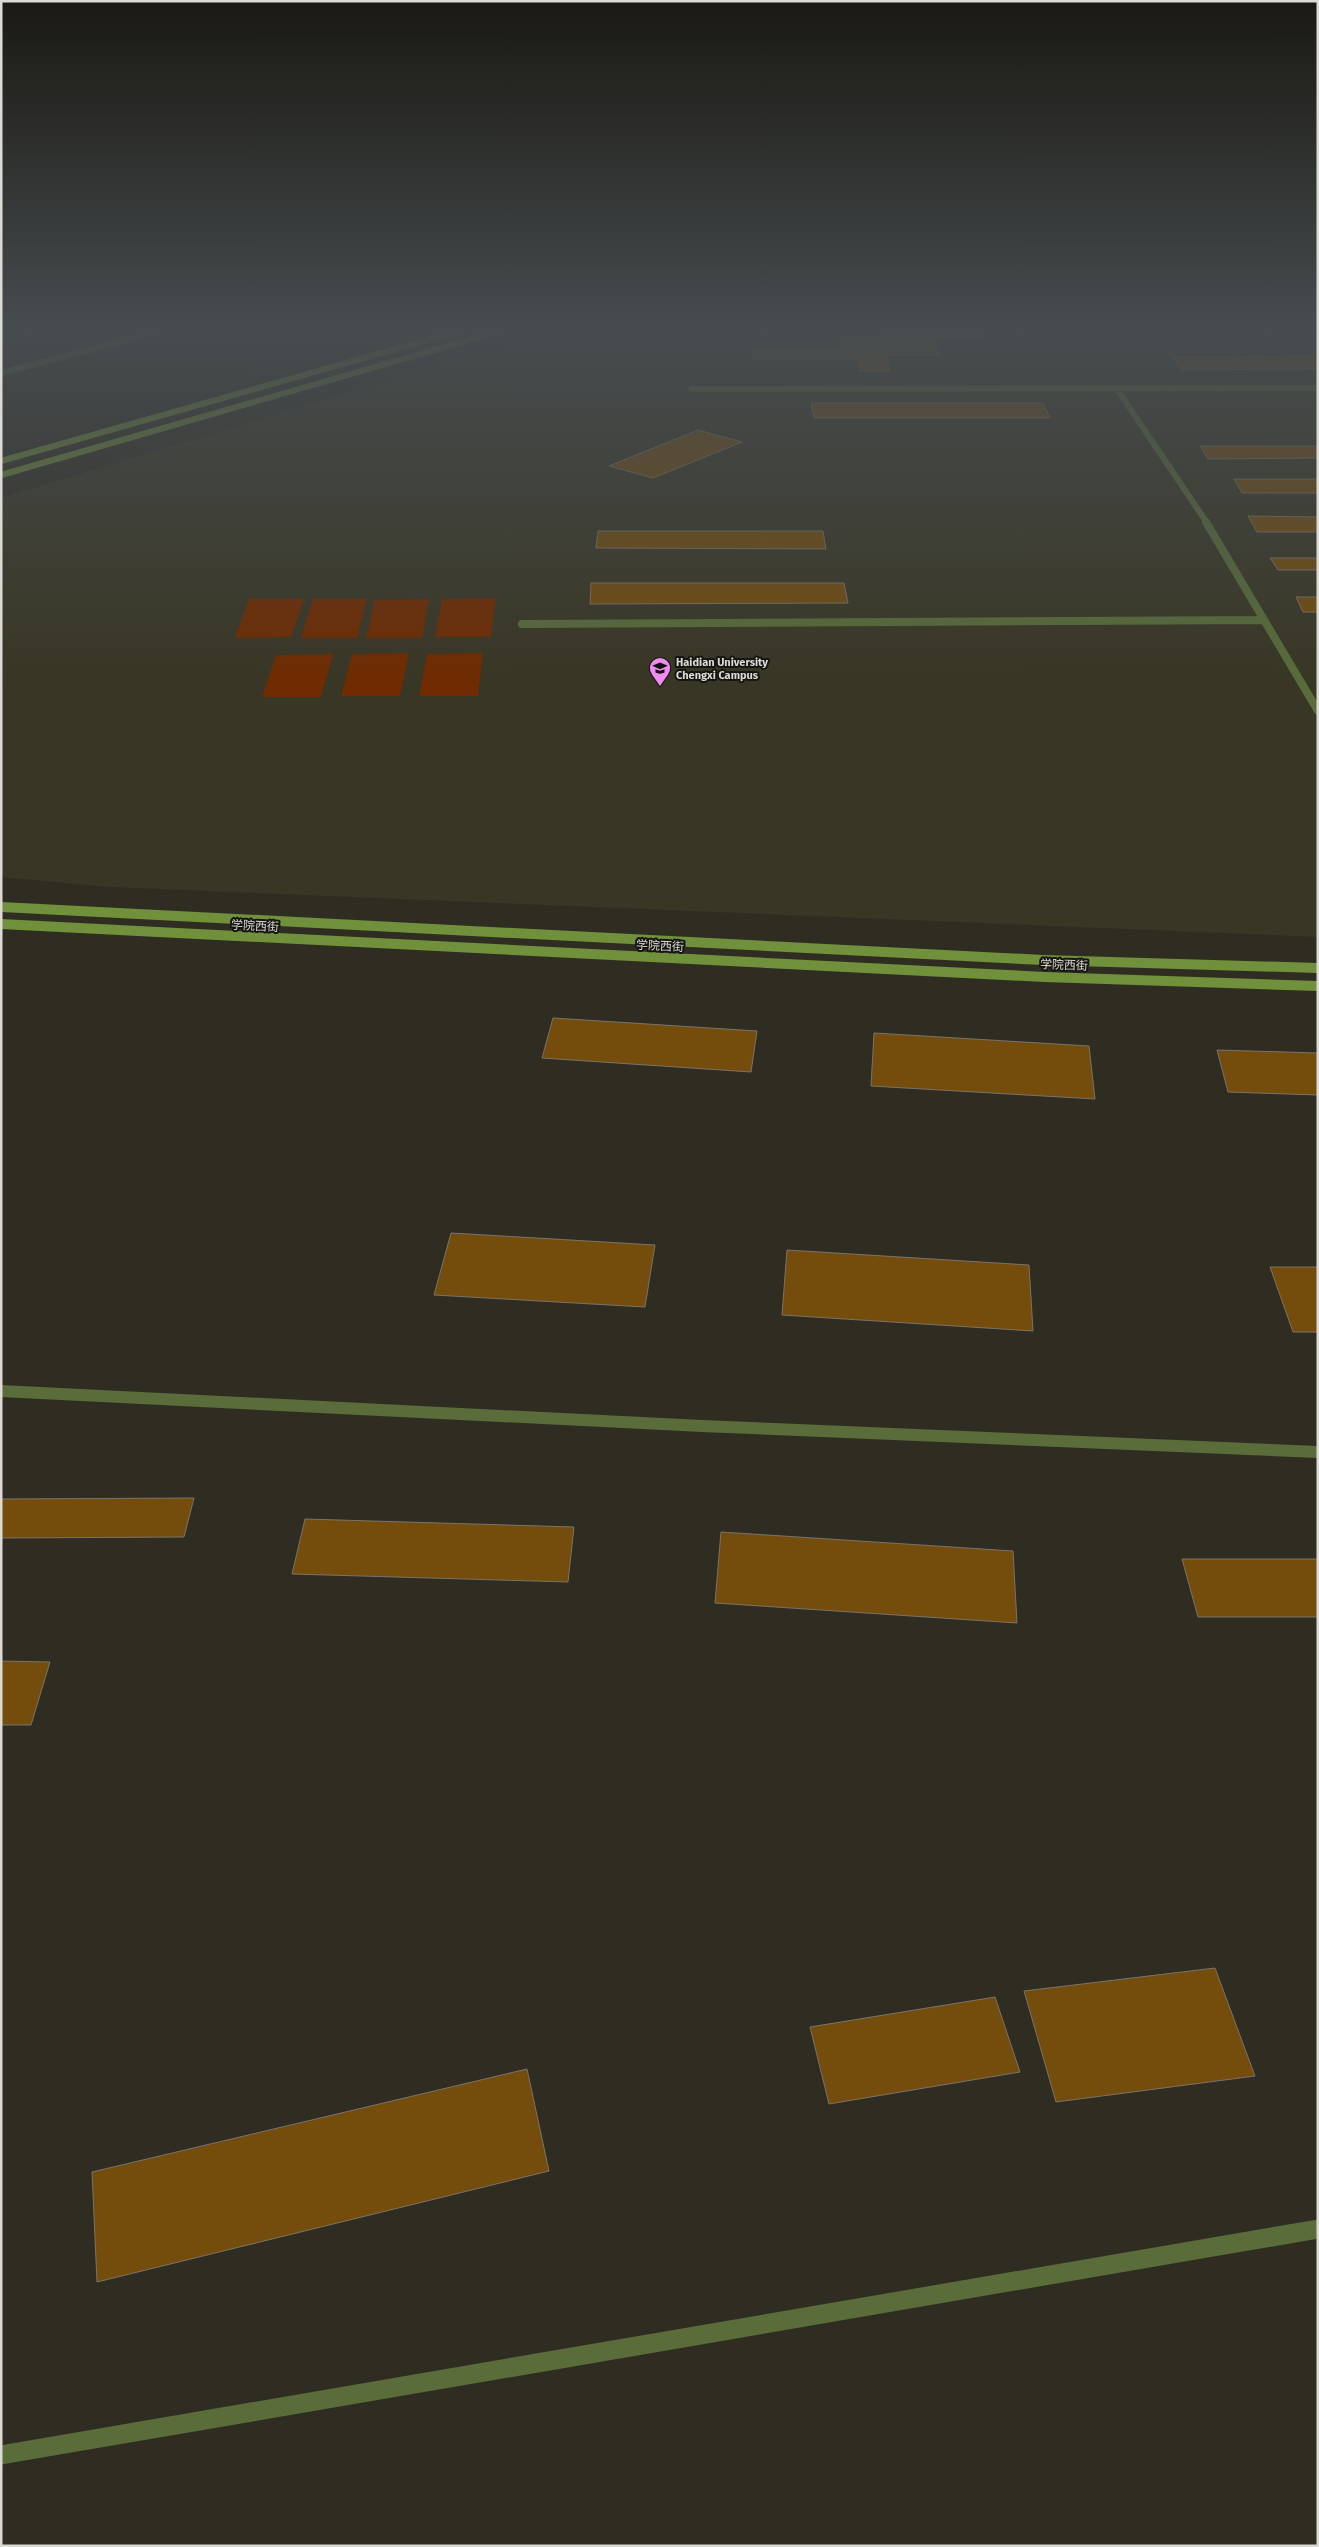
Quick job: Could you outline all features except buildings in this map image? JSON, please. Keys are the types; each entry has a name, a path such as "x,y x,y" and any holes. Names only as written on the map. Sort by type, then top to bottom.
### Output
{"main road":[{"path":"1,461 47,448"},
{"path":"1,475 95,448"},
{"name":"学院西街","path":"1,907 1023,959 1318,968"},
{"name":"学院西街","path":"1,924 1035,976 1318,986"}],"street":[{"path":"1157,448 1208,524 1318,711"},
{"path":"522,624 1264,620"},
{"path":"1,1391 702,1426 1318,1452"},
{"path":"1,2455 1318,2229"}],"shaded area":[{"name":"Haidian University Chengxi Campus","path":"166,448 1318,448 1318,937 110,887 1,877 1,498"},
{"path":"496,598 491,637 435,637 442,599"},
{"path":"249,599 304,599 291,637 235,638"},
{"path":"313,599 367,599 357,638 301,638"},
{"path":"429,599 422,638 366,638 375,600"},
{"path":"409,653 400,696 341,696 352,654"},
{"path":"483,653 478,696 419,696 427,654"},
{"path":"333,654 321,697 262,697 276,655"}],"place":[{"name":"Haidian University Chengxi Campus","path":"660,687"}]}
